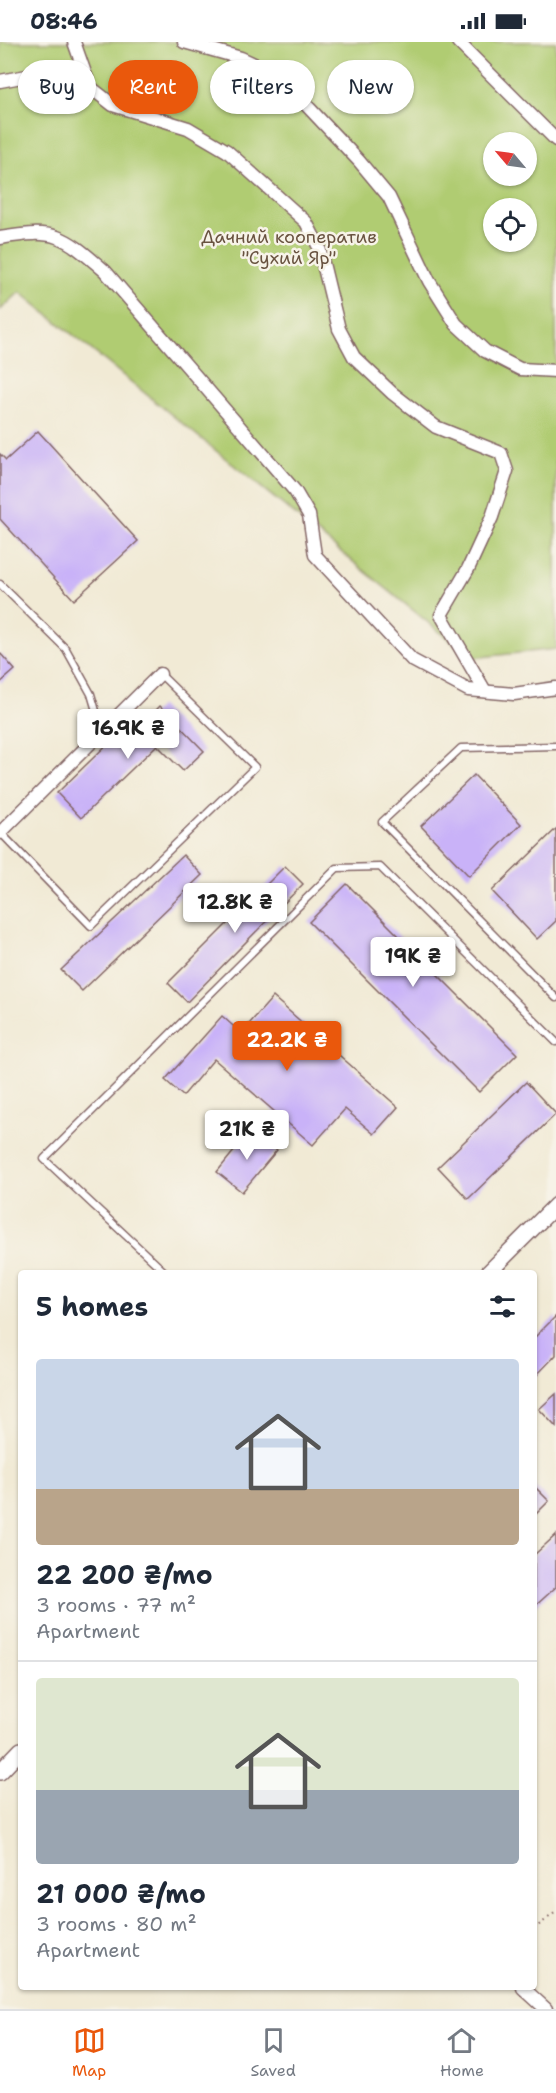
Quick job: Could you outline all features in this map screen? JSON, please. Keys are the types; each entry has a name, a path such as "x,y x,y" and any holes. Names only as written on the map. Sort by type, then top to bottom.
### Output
{"street":[{"path":"74,42 79,60"},
{"path":"184,42 241,58 279,75 360,161 389,197 429,280 456,324 485,351 520,369 556,371"},
{"path":"458,42 556,140"},
{"path":"0,81 18,78"},
{"path":"96,92 113,105 188,128 227,151 306,222 319,247 339,329 354,357 392,393 436,427 501,453 507,471 492,517 468,569 441,615 485,691"},
{"path":"0,238 36,232 55,234 76,246 105,271 295,492 309,515 315,555 412,660 468,690 514,694 556,688"},
{"path":"0,833 160,674"},
{"path":"491,1270 556,1205"},
{"path":"0,1772 18,1753"},
{"path":"525,1990 546,2009"}],"lane":[{"path":"0,584 66,650 91,694 102,731"},
{"path":"0,833 92,926 255,767 160,674"},
{"path":"556,746 461,748 382,822 556,998"},
{"path":"162,1270 44,1159 337,868 380,867 556,1042"}],"path":[{"path":"537,1927 556,1912"}],"green space":[{"name":"Дачний кооператив \"Сухий Яр\"","path":"0,42 556,42 556,649 472,658 20,292 0,310"}],"building":[{"path":"38,431 138,541 74,600 0,519 0,454 6,460"},
{"path":"0,653 15,670 0,683"},
{"path":"160,706 204,751 183,771 157,745 81,818 57,793 121,731 128,739"},
{"path":"474,775 521,824 469,876 421,826"},
{"path":"556,829 556,921 537,939 492,891"},
{"path":"183,855 202,875 82,991 61,970"},
{"path":"285,866 303,884 187,1002 168,983"},
{"path":"347,884 517,1054 479,1092 309,922"},
{"path":"273,997 398,1107 374,1134 345,1109 313,1145 214,1059 183,1096 165,1080 222,1016 241,1033"},
{"path":"526,1082 556,1114 468,1199 438,1167"},
{"path":"252,1129 277,1150 242,1192 217,1172"},
{"path":"556,1316 556,1355 537,1375 537,1335"},
{"path":"556,1394 556,1427 539,1409"},
{"path":"537,1489 549,1501 537,1513"},
{"path":"556,1535 556,1587 537,1604 537,1552"}]}
